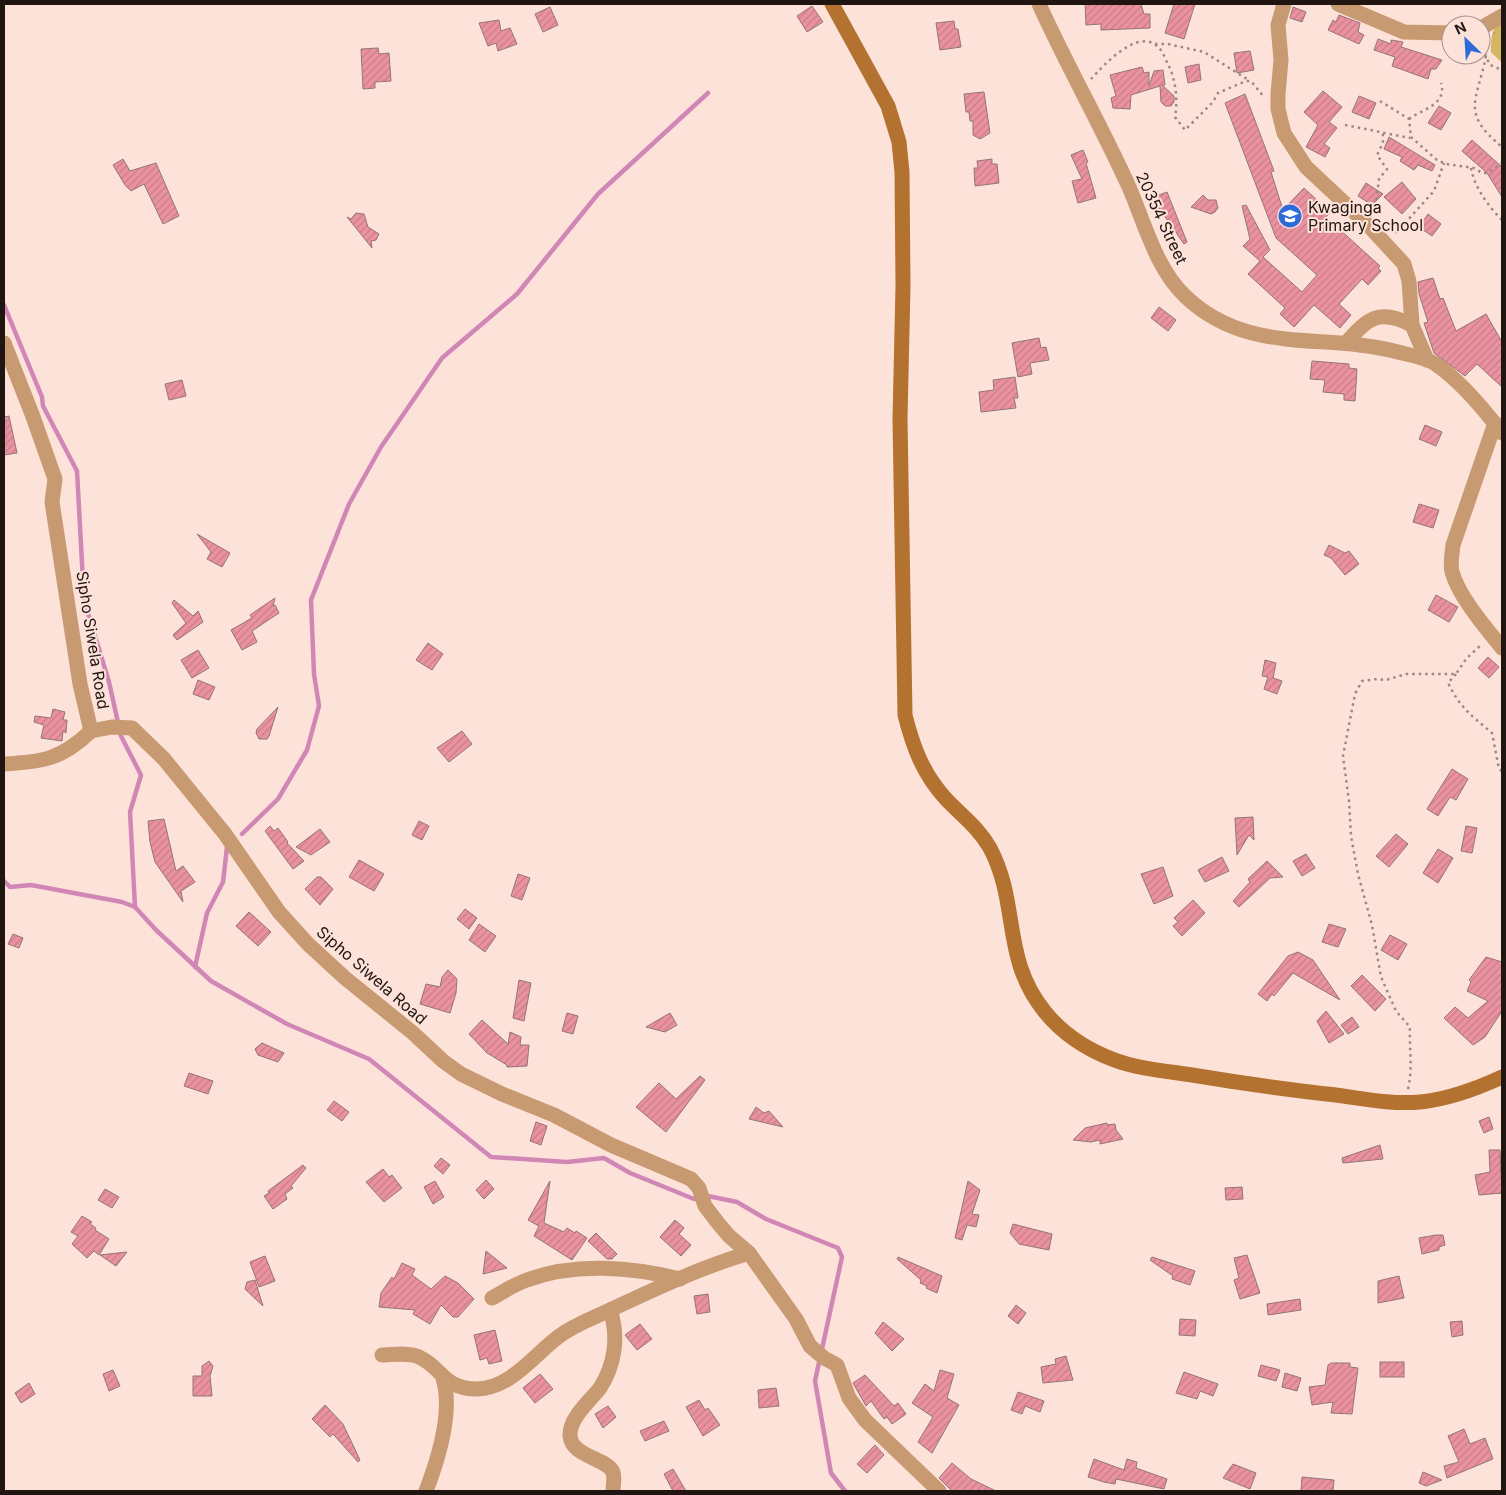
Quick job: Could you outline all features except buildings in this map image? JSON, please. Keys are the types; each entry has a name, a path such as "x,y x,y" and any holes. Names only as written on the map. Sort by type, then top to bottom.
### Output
{"street":[{"path":"832,4 888,106 899,142 902,172 903,276 900,429 905,715 913,746 928,776 980,833 996,860 1007,892 1015,952 1028,988 1044,1011 1068,1034 1091,1050 1121,1062 1230,1081 1405,1103 1441,1100 1502,1077"},
{"name":"20354 Street","path":"1039,4 1128,186 1165,269 1187,298 1225,324 1249,334 1288,341 1371,345 1427,360"},
{"path":"1284,4 1278,25 1281,60 1278,110 1284,133 1298,157 1368,225 1404,264 1408,272 1412,325 1427,360 1452,378 1499,428 1453,545 1451,558 1452,571 1458,585 1502,648"},
{"path":"1338,4 1404,32 1441,33"},
{"path":"1491,23 1502,16"},
{"path":"1346,343 1364,323 1378,316 1390,315 1412,325"},
{"name":"Sipho Siwela Road","path":"4,343 55,479 52,502 80,684 91,731 112,727 128,726 132,728 164,759 225,834 279,912 308,944 345,978 413,1033 443,1061 461,1074 502,1094 554,1115 611,1145 691,1179 698,1188 705,1206 729,1236 749,1253 796,1319 810,1346 824,1358 837,1365 849,1398 866,1420 939,1491"},
{"path":"4,764 53,758 75,747 91,731"},
{"path":"382,1355 417,1356 443,1378 458,1387 476,1389 502,1383 560,1335 580,1322 655,1288 749,1253"},
{"path":"492,1298 526,1280 573,1270 631,1269 680,1279"},
{"path":"610,1310 616,1327 613,1355 608,1373 574,1421 570,1437 574,1445 582,1453 610,1467 614,1476 613,1491"},
{"path":"426,1491 440,1449 444,1424 447,1393 443,1378"}],"path":[{"path":"1078,87 1085,86 1130,44 1143,41 1204,52 1251,81 1260,93 1278,110"},
{"path":"1155,44 1160,48 1172,72 1177,104 1175,117 1185,130 1213,102 1218,94 1246,80 1251,81"},
{"path":"1484,65 1473,106 1478,123 1502,147"},
{"path":"1490,65 1502,70"},
{"path":"1409,119 1433,106 1440,98 1441,83"},
{"path":"1380,101 1409,119 1412,139"},
{"path":"1345,125 1412,139 1444,163 1470,168 1482,174 1487,173 1502,163"},
{"path":"1368,225 1375,213 1379,179 1387,169 1377,155 1382,143 1383,132"},
{"path":"1393,252 1391,237 1434,191 1444,163"},
{"path":"1470,168 1475,183 1492,210 1502,220"},
{"path":"1492,635 1466,660 1448,683 1456,699 1466,712 1492,733 1499,769 1502,771"},
{"path":"1405,1103 1412,1072 1409,1050 1410,1027 1396,1011 1381,977 1372,925 1354,855 1342,756 1356,694 1362,681 1386,680 1406,674 1456,674"}],"green space":[{"path":"1502,20 1502,63 1491,52 1492,34"}],"waterway":[{"path":"242,834 278,799 307,750 319,706 314,674 311,600 349,504 381,447 442,358 517,294 598,194 708,93"},
{"path":"4,305 42,397 43,406 77,471 84,600 109,682 121,736 141,775 130,812 135,907"},
{"path":"195,967 207,913 223,882 227,847"},
{"path":"4,881 10,887 31,885 122,902 135,907 156,930 211,981 287,1024 369,1059 491,1157 567,1162 604,1158 630,1173 694,1199 708,1196 737,1202 766,1219 838,1248 842,1257 815,1381 831,1473 845,1491"}],"place":[{"name":"Kwaginga Primary School","path":"1290,216"}]}
